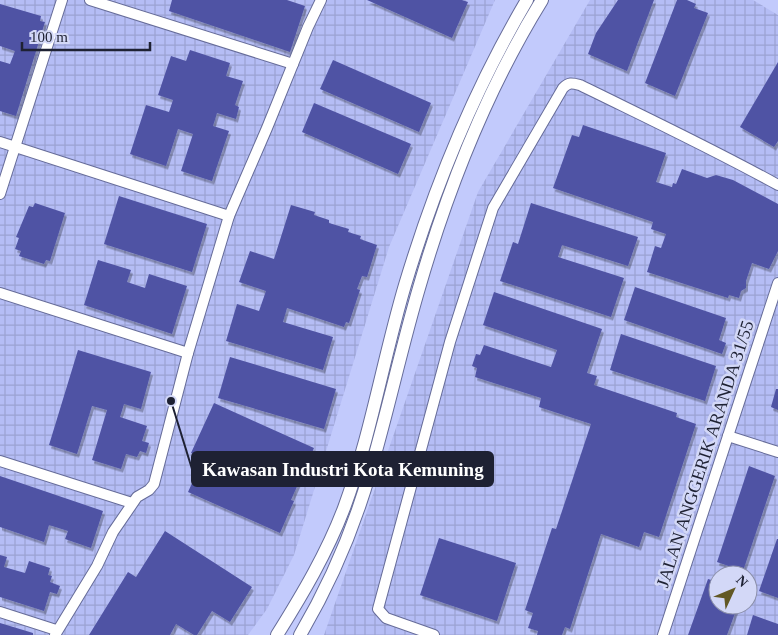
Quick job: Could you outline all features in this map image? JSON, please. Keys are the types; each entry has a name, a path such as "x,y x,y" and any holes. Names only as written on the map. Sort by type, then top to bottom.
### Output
{"main road":[{"path":"277,635 310,580 344,507 357,468 405,286 444,169 495,57 527,0"},
{"path":"300,635 320,600 354,520 370,472 418,289 464,157 501,74 542,0"}],"street":[{"path":"0,194 62,0"},
{"path":"90,0 293,64"},
{"path":"0,612 56,633 97,566 113,532 132,503 154,484 188,354 229,216 321,0"},
{"path":"434,635 386,618 378,609 450,342 494,208 563,88 572,83 580,85 721,154 778,185"},
{"path":"0,142 229,216"},
{"name":"JALAN ANGGERIK ARANDA 31/55","path":"663,635 778,284"},
{"path":"0,293 188,354"},
{"path":"728,436 778,452"},
{"path":"0,461 132,503"}],"shaded area":[{"path":"0,0 495,0 389,247 294,555 267,609 248,635 0,635"},
{"path":"590,0 753,0 778,15 778,635 324,635 478,192"}],"building":[{"path":"172,0 287,0 305,6 290,52 169,11"},
{"path":"367,0 462,0 468,2 452,38"},
{"path":"618,0 654,0 627,71 588,54 596,33"},
{"path":"677,0 687,0 696,4 694,8 708,13 675,96 645,83"},
{"path":"0,4 41,16 40,21 45,22 16,116 0,111 0,61 10,64 15,51 0,46"},
{"path":"190,50 230,63 226,76 243,81 235,105 239,107 236,119 217,113 213,126 229,131 212,181 181,171 193,134 178,129 166,166 130,154 146,105 169,112 173,100 158,95 171,56 186,61"},
{"path":"333,60 431,103 419,132 320,89"},
{"path":"778,62 778,141 774,147 740,127"},
{"path":"314,103 411,144 398,174 302,132"},
{"path":"583,125 666,153 656,182 672,187 673,183 676,184 682,169 707,178 716,175 733,180 778,204 778,251 769,269 752,263 746,281 746,288 741,291 739,298 729,295 728,298 647,272 655,246 661,248 666,234 651,229 653,222 553,188 572,135 579,137"},
{"path":"119,196 207,224 192,272 104,244"},
{"path":"35,203 65,213 50,261 46,260 44,264 19,256 21,251 15,249 19,238 16,237 29,206 33,207"},
{"path":"531,203 638,237 628,266 562,245 558,257 624,278 611,317 500,281 513,242 518,244"},
{"path":"291,205 315,212 314,215 329,220 329,223 349,229 348,232 361,236 360,239 377,245 367,277 362,276 357,289 360,290 349,323 346,322 344,327 287,308 283,322 333,337 323,370 226,341 237,304 259,311 266,291 239,282 250,251 274,259"},
{"path":"98,260 131,270 127,282 145,288 149,274 187,286 172,334 84,305"},
{"path":"635,287 726,318 719,340 726,343 722,354 624,320"},
{"path":"494,292 602,329 587,373 597,376 594,385 677,413 676,417 696,424 659,537 644,532 639,547 601,534 570,629 565,627 562,635 537,635 538,631 528,628 533,613 525,610 552,528 556,529 591,424 539,407 541,398 475,377 477,368 472,366 476,354 480,355 484,345 551,367 557,350 483,325"},
{"path":"621,334 716,366 705,401 610,370"},
{"path":"78,350 151,372 141,409 124,404 120,417 147,426 142,441 149,443 146,453 140,451 137,457 126,454 121,469 92,460 107,410 92,406 77,454 49,445"},
{"path":"230,357 336,389 324,429 218,398"},
{"path":"776,389 778,389 778,410 771,407"},
{"path":"214,403 314,448 291,500 294,501 280,533 188,492 203,459 191,453"},
{"path":"749,466 775,476 745,565 726,565 717,562"},
{"path":"0,476 103,511 91,548 65,539 68,531 49,525 44,542 0,527"},
{"path":"165,531 252,587 230,622 212,611 197,635 176,624 170,635 89,635 128,572 136,577"},
{"path":"439,538 516,563 497,621 420,595"},
{"path":"778,539 778,598 759,591"},
{"path":"0,555 7,557 4,567 25,573 29,561 50,568 48,575 52,576 50,582 60,586 57,594 50,592 44,611 0,597"},
{"path":"708,579 708,615 734,615 727,635 688,635"},
{"path":"753,615 778,624 778,635 747,635"},
{"path":"0,623 33,633 33,635 0,635"}],"place":[{"name":"Kawasan Industri Kota Kemuning","path":"171,401"}]}
